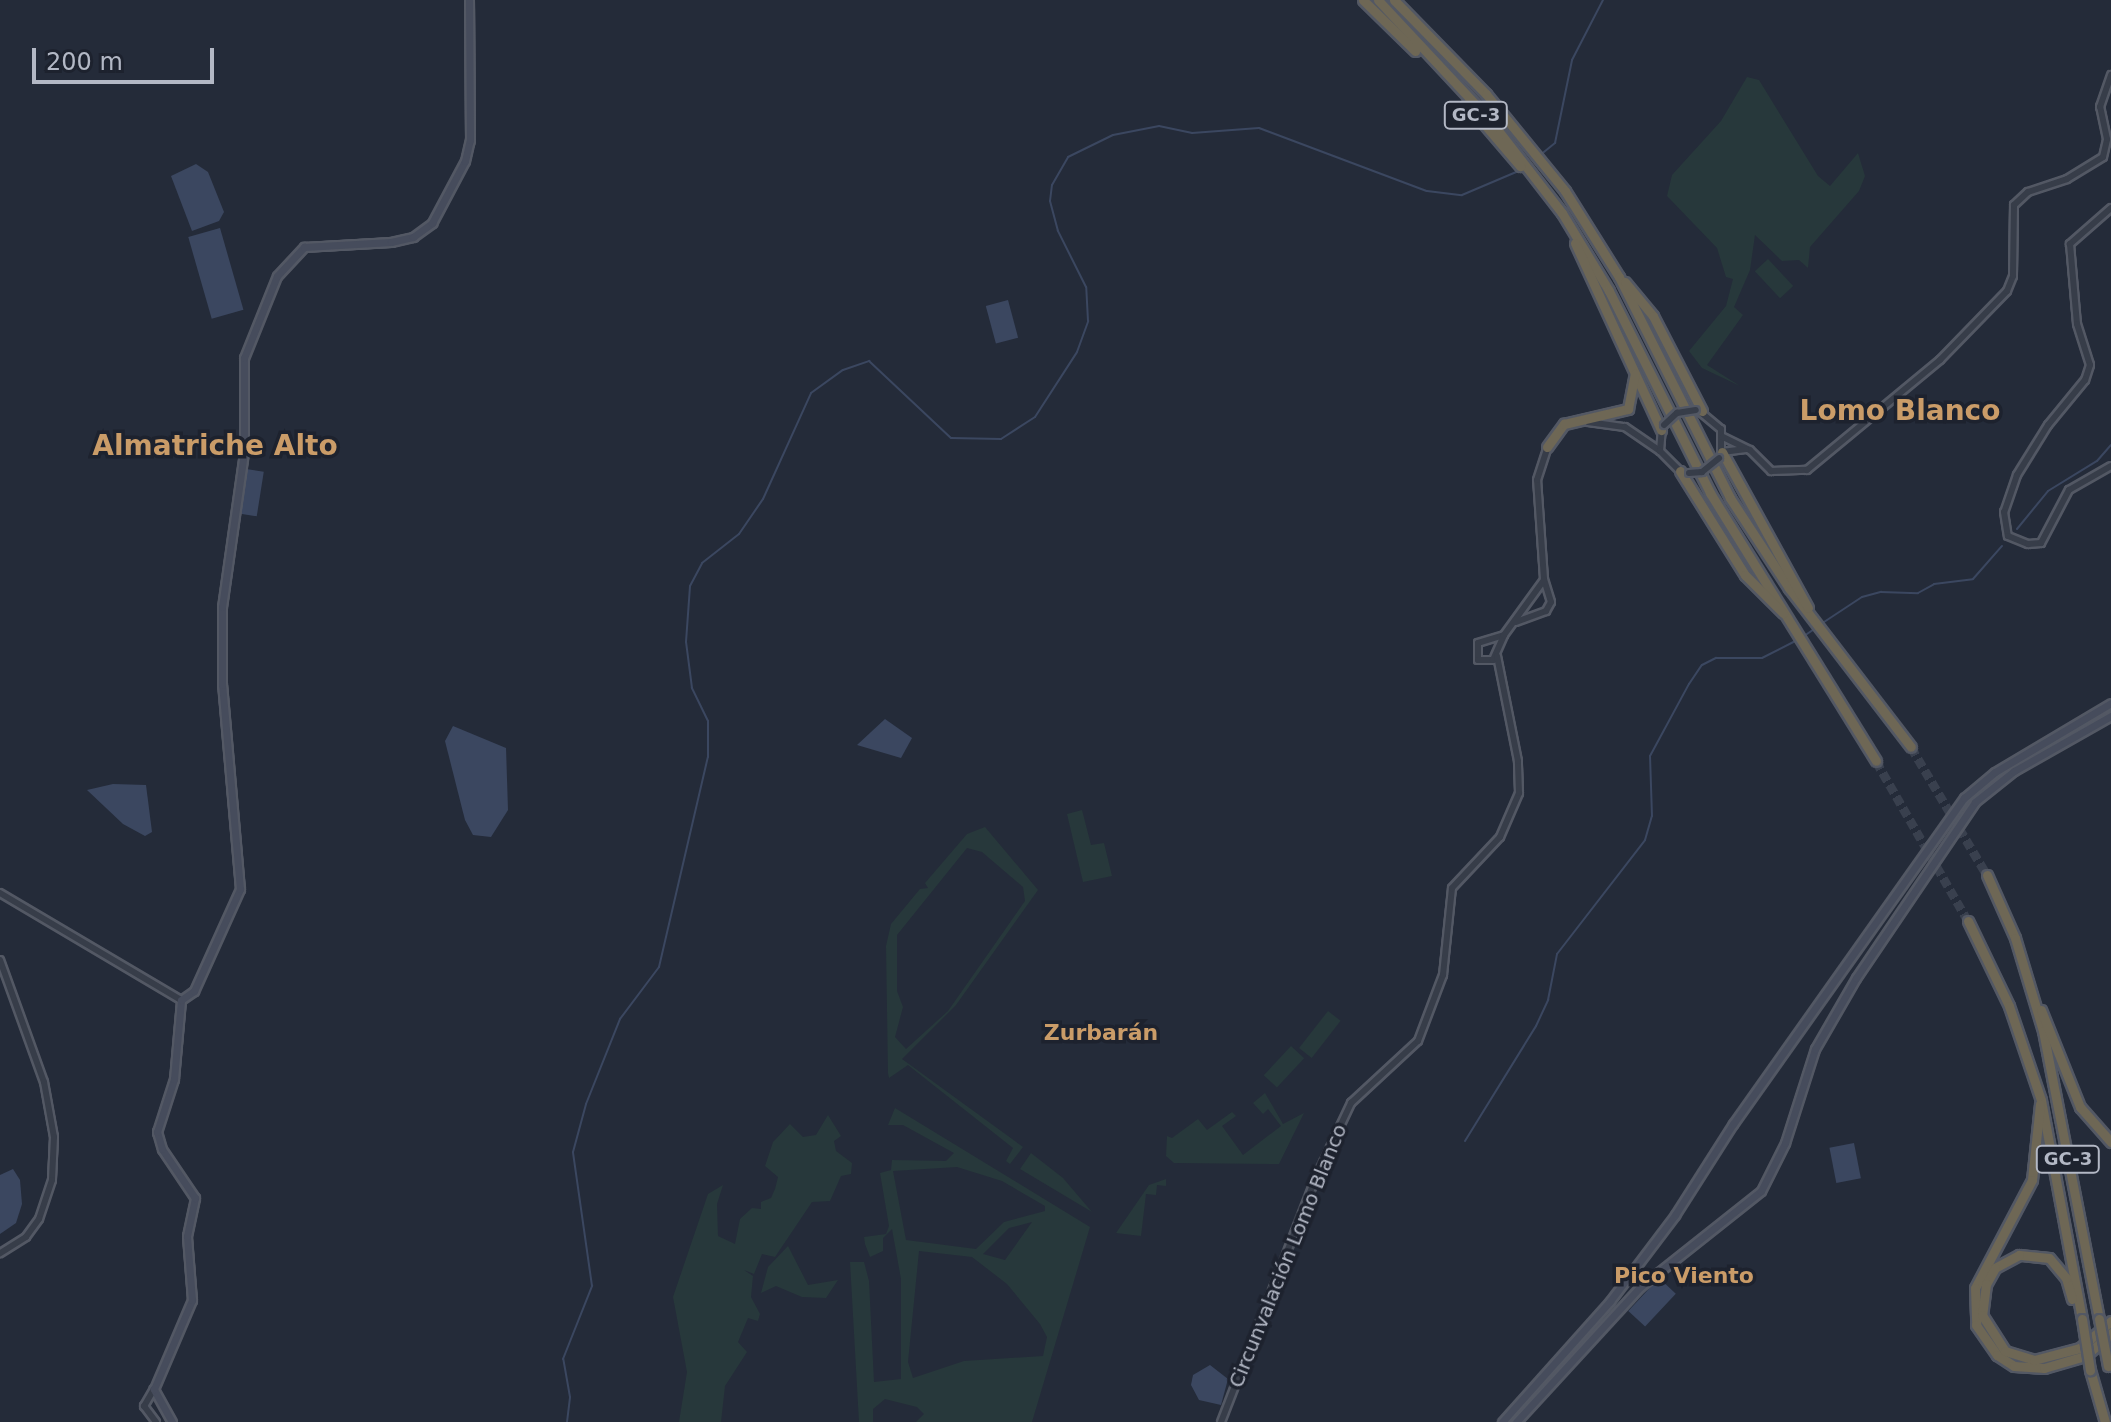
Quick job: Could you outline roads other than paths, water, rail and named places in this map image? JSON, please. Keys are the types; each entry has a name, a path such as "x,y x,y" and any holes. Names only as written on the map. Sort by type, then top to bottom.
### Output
{"highway":[{"name":"GC-3","path":"1363,0 1486,125 1577,241 1609,291 1685,447 1876,761"},
{"path":"1378,0 1490,120 1577,241 1662,429"},
{"name":"GC-3","path":"1399,3 1536,151 1592,231 1619,277 1706,454 1764,551 1911,747"},
{"path":"1619,277 1653,316 1699,410"},
{"path":"1547,447 1564,424 1628,409 1634,370"},
{"path":"1720,455 1774,545 1812,618"},
{"path":"1684,472 1737,563 1789,618"},
{"name":"GC-3","path":"1987,875 2035,999 2109,1370"},
{"name":"GC-3","path":"1968,921 2009,1006 2041,1100 2079,1319 2105,1422"},
{"path":"2035,999 2080,1107 2111,1142"},
{"path":"2041,1100 2032,1180 1975,1288 1976,1325 1983,1340 2006,1361 2044,1368 2085,1356 2111,1333"},
{"path":"2079,1319 2060,1268 2034,1253 2019,1255 1995,1268 1981,1299 1994,1341 2026,1359 2049,1360 2072,1351 2111,1321"}],"main road":[{"path":"172,1422 154,1389 163,1361 185,1322 194,1280 187,1236 195,1198 162,1149 157,1132 174,1079 181,1000 194,991 240,889 222,685 222,607 244,452 244,358 277,276 304,247 402,240 432,223 465,161 470,140 469,0"},
{"path":"1502,1422 1629,1276 1964,798 1995,772 2111,703"},
{"path":"1516,1422 1640,1287 1761,1191 1785,1143 1815,1049 1952,829 1975,802 2014,771 2111,716"}],"street":[{"path":"1723,437 1750,450 1771,471 1807,470 1992,309 2013,276 2014,205 2028,192 2077,174 2107,151 2100,107 2111,75"},
{"path":"2111,208 2070,244 2077,324 2090,365 2085,380 2048,425 2017,475 2003,525 2015,541 2041,543 2069,490 2111,466"},
{"path":"1642,437 1662,429 1677,413 1699,410 1715,420 1723,437 1720,455"},
{"path":"1516,622 1550,608 1544,579 1537,480 1547,447 1559,434 1587,422 1610,423 1642,437 1684,472 1702,472 1720,455 1750,450"},
{"path":"1660,451 1662,429"},
{"path":"1498,671 1478,660 1475,648 1504,635 1544,579"},
{"path":"1488,663 1497,656 1504,635"},
{"name":"Circunvalación Lomo Blanco","path":"1221,1422 1317,1175 1351,1103 1418,1041 1445,965 1445,914 1452,888 1500,837 1515,804 1518,761 1497,656"},
{"path":"0,893 181,1000"},
{"path":"0,960 36,1056 54,1137 52,1180 39,1219 26,1237 0,1253"},
{"path":"154,1389 144,1406 156,1422"}],"water":[{"path":"196,164 208,172 224,212 219,221 192,231 171,176"},
{"path":"220,228 243,310 212,319 188,237"},
{"path":"1008,300 1018,338 996,344 986,306"},
{"path":"246,469 264,472 257,516 239,513"},
{"path":"885,719 912,738 901,758 857,745"},
{"path":"453,726 506,748 508,810 491,837 473,835 465,820 445,741"},
{"path":"113,784 146,785 152,832 145,836 123,824 87,790"},
{"path":"1854,1143 1861,1178 1836,1183 1829,1148"},
{"path":"13,1169 20,1180 22,1204 16,1223 0,1234 0,1175"},
{"path":"1659,1278 1676,1294 1645,1327 1628,1311"},
{"path":"1210,1365 1228,1379 1221,1405 1199,1400 1191,1385 1193,1375"}],"waterway":[{"path":"1539,156 1555,143 1572,60 1603,0"},
{"path":"567,1422 570,1397 563,1359 592,1286 573,1152 586,1104 620,1019 659,967 708,757 708,721 692,688 686,642 690,586 702,563 739,534 763,499 811,393 843,370 869,361 951,438 1001,439 1035,417 1077,352 1088,321 1086,287 1058,231 1050,201 1052,185 1068,157 1113,135 1159,126 1192,133 1259,128 1427,191 1462,195 1521,170"},
{"path":"2017,529 2048,491 2097,461 2111,445"},
{"path":"1821,624 1862,597 1881,592 1918,593 1934,584 1973,579 2002,546"},
{"path":"1804,636 1816,628"},
{"path":"1465,1141 1536,1026 1548,1000 1557,954 1645,840 1652,816 1650,756 1689,684 1702,665 1716,658 1762,658 1796,641"}],"tunnel":[{"path":"1911,747 1987,875"},
{"path":"1876,761 1968,921"}],"district":[{"name":"Lomo Blanco","path":"1900,411"},
{"name":"Almatriche Alto","path":"215,446"},
{"name":"Zurbarán","path":"1101,1033"},
{"name":"Pico Viento","path":"1684,1276"}]}
